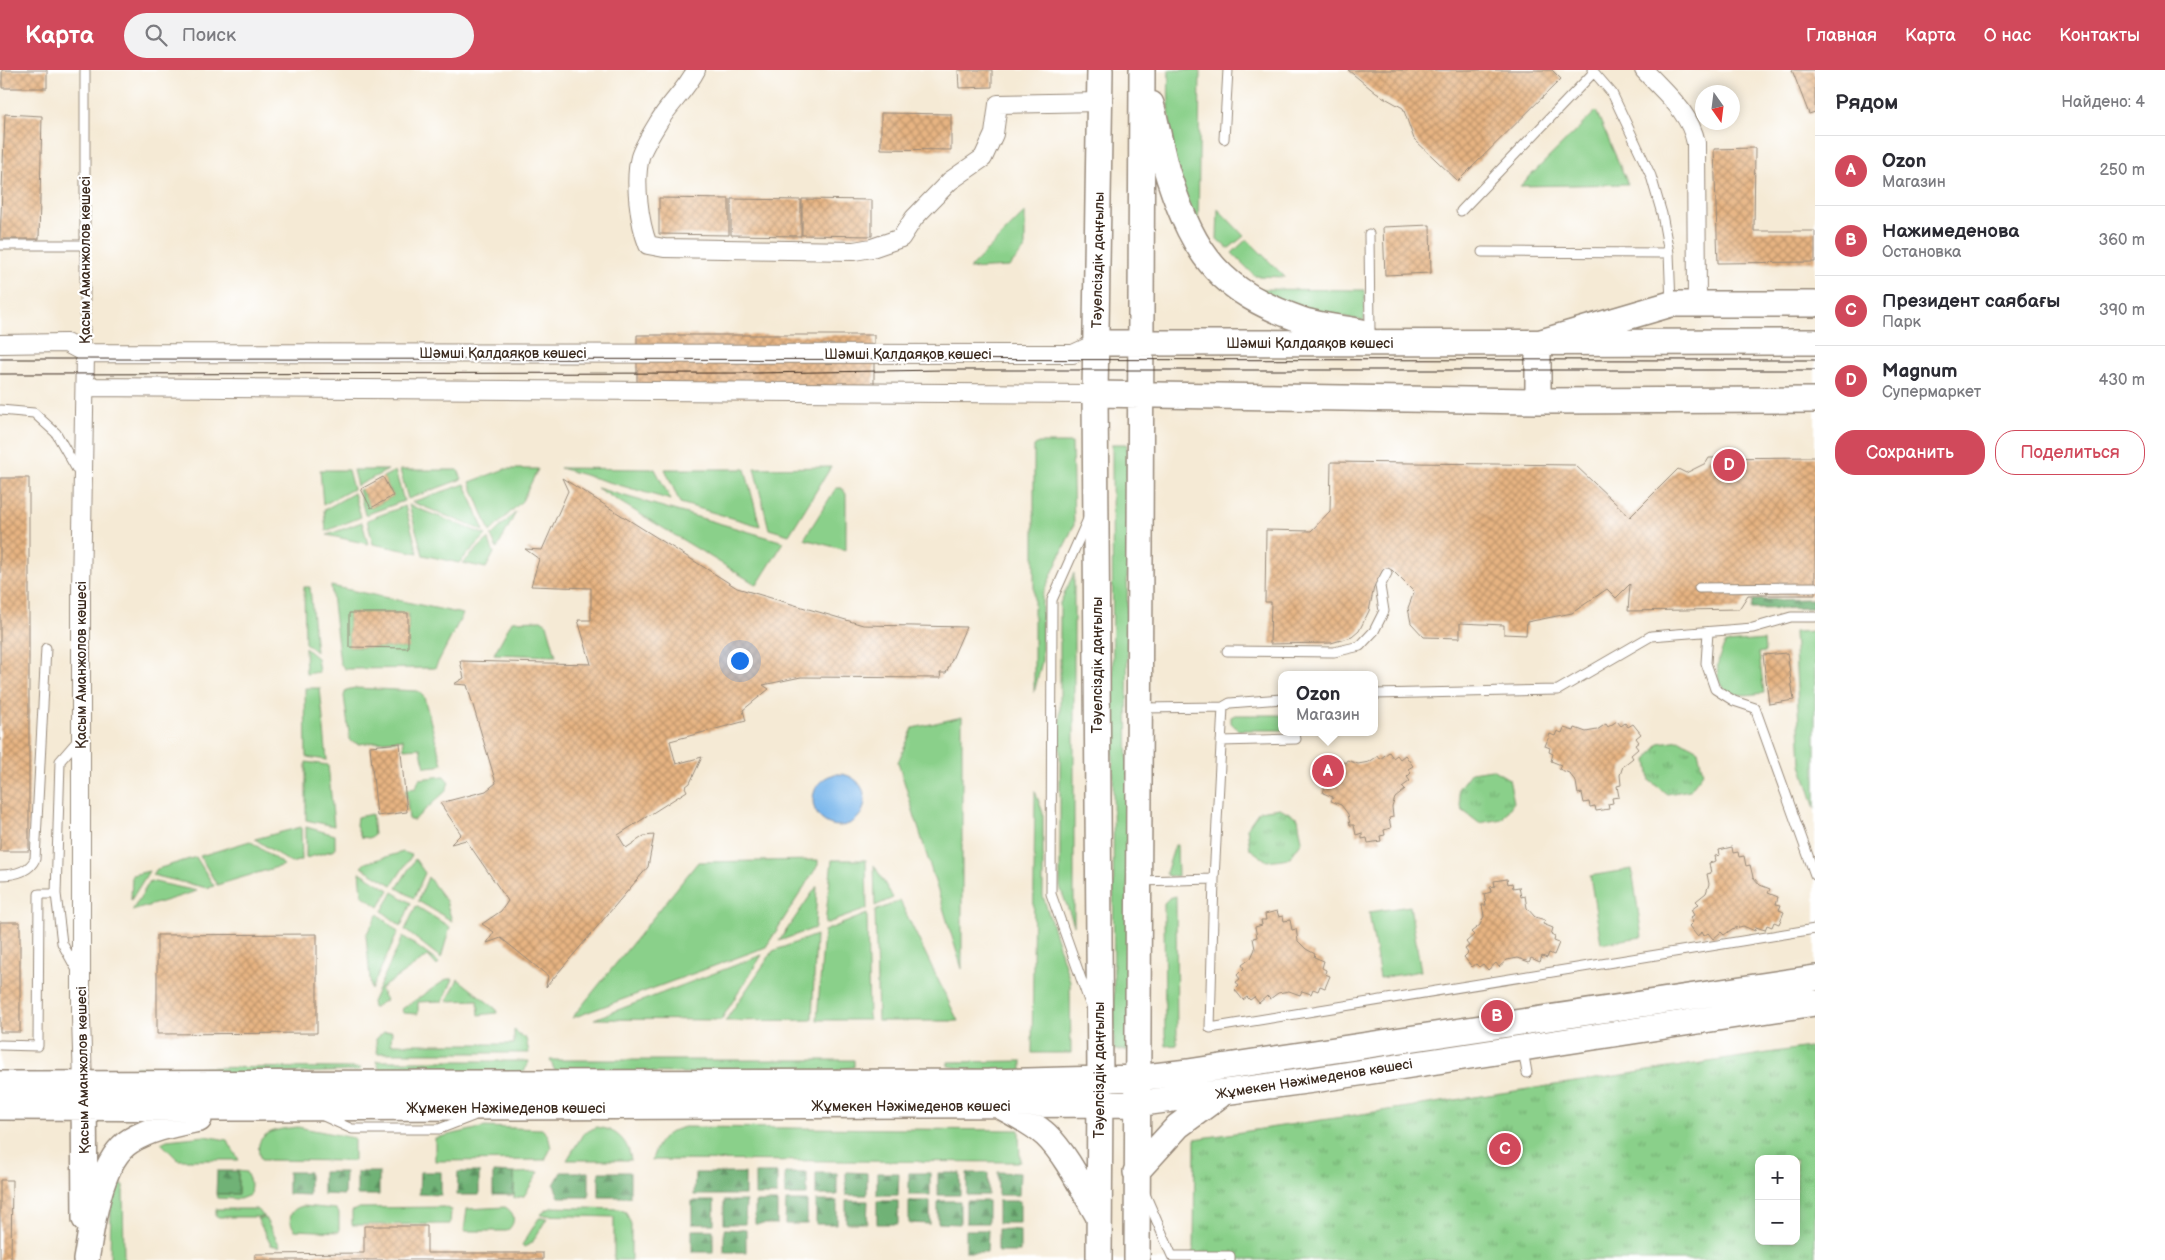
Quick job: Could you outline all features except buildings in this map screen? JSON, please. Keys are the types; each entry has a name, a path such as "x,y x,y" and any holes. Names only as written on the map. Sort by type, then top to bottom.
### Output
{"main road":[{"name":"Тәуелсіздік даңғылы","path":"1099,1260 1100,1078 1095,394 1100,70"},
{"path":"1142,71 1155,116 1168,176 1188,228 1214,270 1252,299 1303,320 1430,344"},
{"path":"1137,1260 1136,1078 1140,708 1142,71"},
{"path":"1538,401 1538,343 1671,304 1815,304"},
{"name":"Шәмші Қалдаяқов көшесі","path":"1097,343 1142,341 1430,344 1815,342"},
{"path":"1095,394 1538,401 1815,400"},
{"name":"Жұмекен Нәжімеденов көшесі","path":"0,1107 84,1096 1136,1078 1305,1056 1815,978"},
{"path":"1642,1030 1649,1020 1700,1007 1726,991"},
{"name":"Жұмекен Нәжімеденов көшесі","path":"0,1084 84,1096 257,1108 1136,1104 1224,1093 1815,1003"},
{"path":"1474,1055 1493,1047 1540,1035 1547,1018"},
{"path":"1136,1172 1178,1126 1224,1093"},
{"name":"Қасым Аманжолов көшесі","path":"84,1096 86,1260"},
{"path":"1000,1106 1025,1120 1046,1136 1060,1153 1099,1218"},
{"path":"86,1260 95,1211 107,1172 117,1153 128,1142 165,1126 257,1108"}],"street":[{"path":"696,70 691,81 658,122 640,157 638,200 643,232 648,245 664,248 854,251 872,248 901,238 914,218 950,181 983,158 994,134 998,104 1100,102"},
{"path":"1644,70 1682,110 1692,126 1696,143 1697,304"},
{"name":"Шәмші Қалдаяқов көшесі","path":"0,344 66,343 85,353 1073,354 1097,343"},
{"name":"Қасым Аманжолов көшесі","path":"84,1096 80,975 80,737 85,353"},
{"path":"85,387 1095,394"}],"lane":[{"name":"Қасым Аманжолов көшесі","path":"85,70 85,353"},
{"path":"1224,139 1228,70"},
{"path":"1461,211 1593,71 1612,93 1651,176 1662,214 1669,253 1671,304"},
{"path":"1368,234 1370,334"},
{"path":"0,244 85,245"},
{"path":"1482,252 1669,253"},
{"path":"0,410 34,413 56,433 82,479"},
{"path":"1095,502 1052,600 1051,894 1099,1029"},
{"path":"1227,651 1334,652 1360,646 1374,631 1384,611 1380,586 1388,574"},
{"path":"1699,588 1815,588"},
{"path":"1378,694 1558,690 1651,636 1753,628 1791,617 1815,617"},
{"path":"1708,632 1706,663 1715,689 1734,701 1755,708 1815,875"},
{"path":"0,875 20,872 32,866 35,859 46,648"},
{"path":"1140,708 1223,708 1230,703 1278,700"},
{"path":"1223,708 1214,879 1210,1028 1815,929"},
{"path":"80,737 60,761 56,894 62,943 80,975"},
{"path":"1221,741 1296,739"},
{"path":"1138,881 1214,879"},
{"path":"0,1045 38,1046 39,894 56,894"},
{"path":"1523,1047 1527,1073"},
{"path":"1136,1172 1172,1258 1230,1256 1230,1260"}],"green space":[{"path":"1169,70 1200,70 1198,239 1184,200 1174,156 1169,112"},
{"path":"1596,111 1628,184 1520,186"},
{"path":"1218,209 1244,236 1228,249 1217,239"},
{"path":"1025,212 1025,249 1009,267 969,269"},
{"path":"1247,239 1285,277 1255,276 1232,253"},
{"path":"1255,289 1365,290 1364,321 1297,307"},
{"path":"1038,443 1072,443 1074,525 1042,596 1042,661 1034,693 1034,446"},
{"path":"1112,444 1127,444 1128,1050 1114,1050"},
{"path":"831,467 789,535 769,529 754,468"},
{"path":"560,468 655,469 671,500"},
{"path":"505,469 538,469 522,501 490,532 470,482"},
{"path":"665,469 745,469 760,526 680,503"},
{"path":"320,470 348,470 353,489 323,505"},
{"path":"353,470 388,470 357,486"},
{"path":"400,470 458,470 462,479 408,499"},
{"path":"395,471 404,501 365,515 359,490 361,489 371,508 393,496 383,477"},
{"path":"465,484 484,531 412,502"},
{"path":"597,488 784,542 757,585"},
{"path":"836,488 842,488 846,494 846,550 804,539"},
{"path":"354,493 361,517 326,531 324,510"},
{"path":"409,505 486,535 459,563 423,555"},
{"path":"405,506 418,553 373,544 367,520"},
{"path":"516,512 497,549 491,536"},
{"path":"362,522 368,544 327,535"},
{"path":"488,539 494,553 486,568 463,563"},
{"path":"1074,573 1074,925 1060,887 1060,603"},
{"path":"331,586 463,614 435,668 345,669 340,663","holes":["349,613 408,613 408,648 349,647"]},
{"path":"304,587 310,587 316,652 305,643"},
{"path":"1815,599 1815,608 1751,609 1753,600"},
{"path":"541,620 547,624 556,656 494,654 512,621"},
{"path":"1815,631 1815,809 1801,764 1794,632"},
{"path":"1764,640 1765,652 1759,653 1764,693 1742,695 1728,691 1722,686 1718,673 1719,657 1726,643"},
{"path":"305,648 317,658 319,672 306,674"},
{"path":"305,688 320,688 327,760 306,757"},
{"path":"355,688 418,691 424,697 442,764 425,767 420,748 404,749 403,739 359,744 350,741 344,696 346,690"},
{"path":"1235,715 1278,715 1278,730 1238,730 1231,723 1231,717"},
{"path":"962,717 962,969 898,762 913,728"},
{"path":"1680,740 1698,750 1703,773 1690,790 1667,794 1650,781 1647,760 1659,743"},
{"path":"306,762 328,765 334,826 306,820"},
{"path":"1492,769 1509,779 1514,802 1502,819 1479,823 1462,810 1458,789 1471,772"},
{"path":"444,776 449,782 446,791 414,820 409,820 406,789 416,788 419,779"},
{"path":"1035,791 1043,813 1043,896 1070,981 1071,1053 1032,1053"},
{"path":"1280,808 1298,818 1302,841 1290,858 1267,861 1250,849 1247,828 1259,811"},
{"path":"372,814 374,835 369,838 361,837 356,825 357,817"},
{"path":"301,827 302,860 291,863 255,839"},
{"path":"306,827 335,835 335,850 306,858"},
{"path":"250,841 284,865 217,885 200,856"},
{"path":"1175,845 1177,845 1178,876 1168,876 1166,873"},
{"path":"403,852 412,855 392,885 361,867 365,863"},
{"path":"196,857 214,886 207,888 152,875 157,869"},
{"path":"415,859 425,873 414,898 397,888"},
{"path":"818,860 818,865 766,947 572,1018 698,862"},
{"path":"832,860 866,860 867,909 825,924"},
{"path":"874,865 893,898 875,906"},
{"path":"1632,869 1642,937 1601,943 1590,876"},
{"path":"149,871 131,900 132,875"},
{"path":"360,872 389,890 379,907 362,895"},
{"path":"428,877 446,901 452,921 418,901"},
{"path":"150,881 197,891 132,911"},
{"path":"817,886 815,928 779,941"},
{"path":"393,892 411,903 401,926 382,911"},
{"path":"1176,896 1177,1045 1166,1046 1164,903 1169,898"},
{"path":"900,901 958,1021 878,1021 875,911"},
{"path":"416,906 450,927 441,958 405,930"},
{"path":"1410,906 1421,971 1380,978 1369,912"},
{"path":"378,914 398,932 371,990 366,935"},
{"path":"867,914 869,1020 817,1020 824,931"},
{"path":"816,935 812,1020 725,1021 773,951"},
{"path":"403,936 439,963 437,966 428,956 380,989 386,1000 373,1008 372,1002"},
{"path":"762,955 721,1020 594,1019"},
{"path":"447,979 453,979 443,1001 418,1002 418,1014 403,1013 402,1009"},
{"path":"458,979 496,1009 497,1013 479,1015 478,1000 447,1001"},
{"path":"514,1030 526,1039 529,1053 377,1053 376,1039 384,1032 392,1031 391,1044 514,1044"},
{"path":"1815,1046 1815,1260 1190,1260 1194,1247 1195,1139"},
{"path":"550,1060 854,1060 854,1067 815,1075 555,1071"},
{"path":"376,1061 529,1061 524,1072 381,1073"},
{"path":"1022,1061 1022,1073 993,1074 948,1066 948,1062"},
{"path":"136,1067 361,1068 359,1071 136,1077"},
{"path":"298,1127 354,1138 354,1161 261,1160 259,1143 262,1138 274,1131"},
{"path":"485,1127 542,1129 548,1135 551,1148 545,1160 435,1161 435,1138"},
{"path":"596,1127 609,1130 620,1137 627,1147 631,1160 567,1160 583,1134"},
{"path":"685,1127 1019,1130 1020,1162 652,1160 663,1138 673,1131"},
{"path":"205,1136 227,1140 239,1160 178,1160 161,1143 167,1140"},
{"path":"217,1171 238,1171 238,1194 216,1194"},
{"path":"238,1171 246,1172 251,1184 250,1195 240,1199 217,1198 216,1194 238,1194"},
{"path":"288,1172 309,1172 309,1195 288,1194"},
{"path":"323,1172 345,1172 344,1195 323,1194"},
{"path":"357,1172 379,1172 379,1195 357,1195"},
{"path":"420,1172 441,1172 441,1195 419,1194"},
{"path":"458,1172 479,1172 479,1195 457,1195"},
{"path":"493,1172 514,1173 514,1195 493,1195"},
{"path":"539,1172 524,1196 514,1198 514,1173"},
{"path":"561,1172 589,1172 589,1197 559,1197 554,1185"},
{"path":"599,1172 630,1172 630,1197 599,1197"},
{"path":"846,1172 867,1173 867,1195 846,1195"},
{"path":"998,1172 1020,1173 1019,1195 998,1195"},
{"path":"695,1173 745,1173 745,1195 694,1195"},
{"path":"755,1173 777,1173 777,1195 755,1195"},
{"path":"785,1173 807,1173 807,1195 785,1195"},
{"path":"816,1173 837,1173 837,1195 816,1195"},
{"path":"877,1173 899,1173 898,1195 877,1195"},
{"path":"909,1173 930,1173 930,1195 909,1195"},
{"path":"938,1173 960,1173 960,1195 938,1195"},
{"path":"967,1173 988,1173 988,1195 967,1195"},
{"path":"115,1185 123,1185 124,1260 110,1260 111,1202"},
{"path":"692,1201 714,1201 714,1224 692,1224"},
{"path":"724,1201 746,1201 745,1224 724,1224"},
{"path":"786,1201 807,1201 807,1224 785,1224"},
{"path":"816,1201 837,1201 837,1224 816,1224"},
{"path":"846,1201 868,1201 867,1223 846,1223"},
{"path":"877,1201 898,1201 898,1224 877,1224"},
{"path":"909,1201 930,1201 930,1224 909,1223"},
{"path":"938,1201 960,1201 960,1224 938,1223"},
{"path":"966,1201 988,1201 988,1223 966,1223"},
{"path":"998,1201 1020,1201 1020,1223 998,1223"},
{"path":"755,1202 777,1202 777,1224 755,1224"},
{"path":"298,1207 336,1209 339,1213 339,1232 295,1230 290,1219 292,1212"},
{"path":"444,1207 451,1210 450,1224 352,1225 352,1211 359,1208"},
{"path":"505,1207 509,1209 514,1218 512,1225 507,1231 464,1231 467,1209"},
{"path":"553,1207 619,1209 626,1212 631,1224 631,1260 614,1260 614,1217 540,1215"},
{"path":"216,1209 256,1209 265,1217 216,1217"},
{"path":"257,1218 265,1218 279,1247 271,1245"},
{"path":"539,1218 547,1218 532,1243 524,1247 522,1245"},
{"path":"724,1229 746,1230 746,1252 724,1252"},
{"path":"998,1229 1020,1230 1020,1252 998,1252"},
{"path":"692,1230 713,1230 713,1252 692,1252"},
{"path":"966,1230 988,1230 987,1252 966,1252"}],"water":[{"path":"834,774 844,774 858,781 865,795 865,805 858,819 844,826 834,826 824,822 817,815 813,805 813,795 817,785 824,778"}],"tram line":[{"path":"0,359 1815,360"},
{"path":"0,374 756,373 943,370 1815,370"}],"place":[{"name":"Magnum","path":"1729,465"},
{"name":"Ozon","path":"1328,771"},
{"name":"Нажимеденова","path":"1497,1016"},
{"name":"Президент саябағы","path":"1505,1149"}]}
